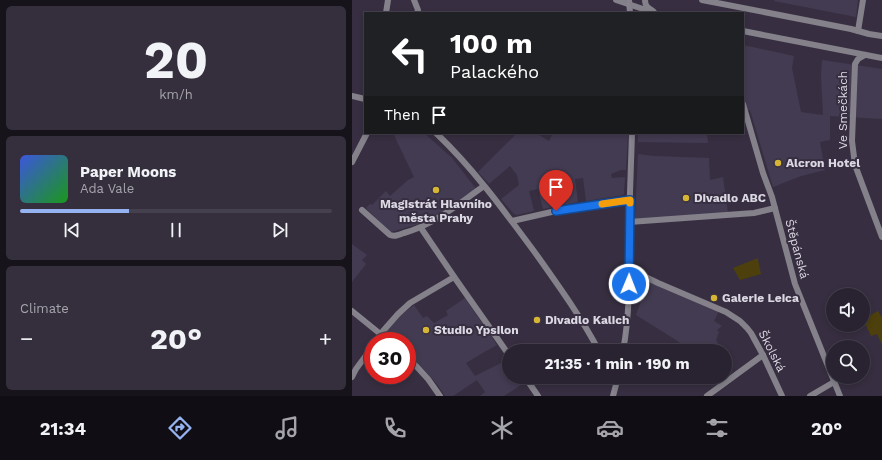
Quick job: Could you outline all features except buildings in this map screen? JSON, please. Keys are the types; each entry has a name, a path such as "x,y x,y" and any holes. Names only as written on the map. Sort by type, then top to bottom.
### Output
{"street":[{"path":"386,12 388,0"},
{"path":"414,0 418,12"},
{"path":"616,0 629,2 653,12"},
{"path":"646,0 648,9 653,12"},
{"path":"702,0 882,36"},
{"path":"858,31 863,0"},
{"path":"629,2 630,12"},
{"path":"744,31 882,58"},
{"name":"Ve Smečkách","path":"865,55 858,59 855,64 852,141 855,165 882,238"},
{"path":"352,96 364,99"},
{"name":"Štěpánská","path":"744,107 775,208 795,284 826,362"},
{"path":"352,162 366,134"},
{"path":"437,134 458,155 512,221 570,302 595,344"},
{"path":"625,344 627,334 628,313 632,134"},
{"path":"362,210 390,235 395,236 421,228 450,211 484,186"},
{"path":"512,221 556,211 630,200"},
{"path":"629,222 754,213 775,208"},
{"path":"421,228 502,345"},
{"name":"Školská","path":"629,269 658,284 726,312 736,318 749,330 763,355 782,396"},
{"path":"383,332 398,314 414,300 454,277"},
{"path":"352,311 378,332"},
{"path":"707,396 763,355"},
{"path":"352,377 356,368 364,358"},
{"path":"416,366 428,379 440,396"},
{"path":"530,384 538,396"},
{"path":"614,396 617,384"},
{"path":"810,396 831,384"},
{"name":"Štěpánská","path":"835,384 840,396"}],"shaded area":[{"path":"858,0 856,17 774,1"},
{"path":"744,45 794,56 792,68 801,112 823,115 821,76 822,60 882,69 882,119 830,116 830,140 820,142 825,170 801,176 773,187 750,110 744,112"},
{"path":"393,134 425,134 452,158 477,190 460,203 422,223 391,232 388,231 366,208 370,204 372,205 386,191 390,196 408,180 414,177"},
{"path":"516,134 538,134 549,141 552,134 628,134 626,170 621,170 611,174 612,178 625,177 623,195 586,201 583,178 575,179 578,202 543,209 538,189 529,191 534,211 517,215 514,214 501,199 519,185 517,175 510,166 489,184 478,172"},
{"path":"638,134 707,134 708,143 638,142"},
{"path":"638,154 709,158 710,180 723,177 728,213 635,219"},
{"path":"352,244 367,255 362,260 366,264 352,282"},
{"path":"758,258 761,274 740,280 733,268"},
{"path":"648,281 719,311 714,321 722,326 717,330 719,332 716,340 718,343 717,344 681,344 636,315"},
{"path":"465,298 497,345 466,363 475,376 502,362 502,384 524,385 521,385 504,396 480,396 485,392 477,380 453,396 445,396 437,384 416,361 416,332 385,332 400,316 414,305 423,318 427,316 434,323 448,315 446,311"},
{"path":"878,311 882,318 882,345 877,334 871,336 869,332 870,315"}],"tram line":[{"path":"628,0 628,12"},
{"path":"623,344 627,303 628,200 631,134"},
{"path":"352,309 381,332"},
{"path":"416,364 442,396"},
{"path":"612,396 615,384"}],"slow traffic":[{"path":"602,204 630,200 630,203"}],"place":[{"name":"Alcron Hotel","path":"778,163"},
{"name":"Magistrát Hlavního města Prahy","path":"436,190"},
{"name":"Divadlo ABC","path":"686,198"},
{"name":"Galerie Leica","path":"714,298"},
{"name":"Divadlo Kalich","path":"537,320"},
{"name":"Studio Ypsilon","path":"426,330"}],"route":[{"path":"556,211 630,200 629,284"}]}
